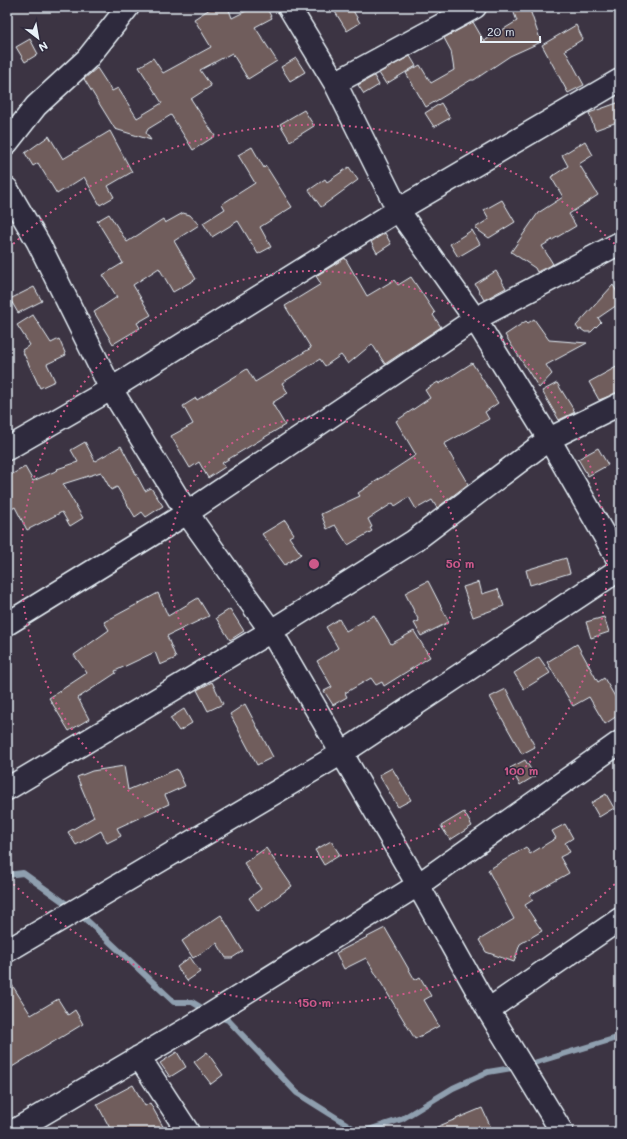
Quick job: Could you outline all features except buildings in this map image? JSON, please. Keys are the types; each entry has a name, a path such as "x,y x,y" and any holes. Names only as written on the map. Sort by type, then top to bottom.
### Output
{"street":[{"path":"7,143 36,106 87,59 128,7"},
{"path":"289,7 335,83 398,210 475,319 549,439 620,563"},
{"path":"335,83 475,7"},
{"path":"7,449 111,389 398,210 620,80"},
{"path":"7,189 38,242 111,389 187,513 271,631 418,885 488,1010 562,1132"},
{"path":"7,624 187,513 475,319 620,243"},
{"path":"7,789 271,631 414,541 549,439 620,404"},
{"path":"7,952 342,753 620,569"},
{"path":"12,1132 187,1029 418,885 620,742"},
{"path":"488,1010 620,919"},
{"path":"139,1056 188,1132"}],"waterway":[{"path":"7,875 23,873 72,908"},
{"path":"79,913 174,1002 192,1002 207,1011"},
{"path":"217,1016 228,1020 297,1093 359,1132"},
{"path":"527,1065 620,1037"},
{"path":"362,1132 402,1119 453,1088 488,1072 518,1067"}]}
